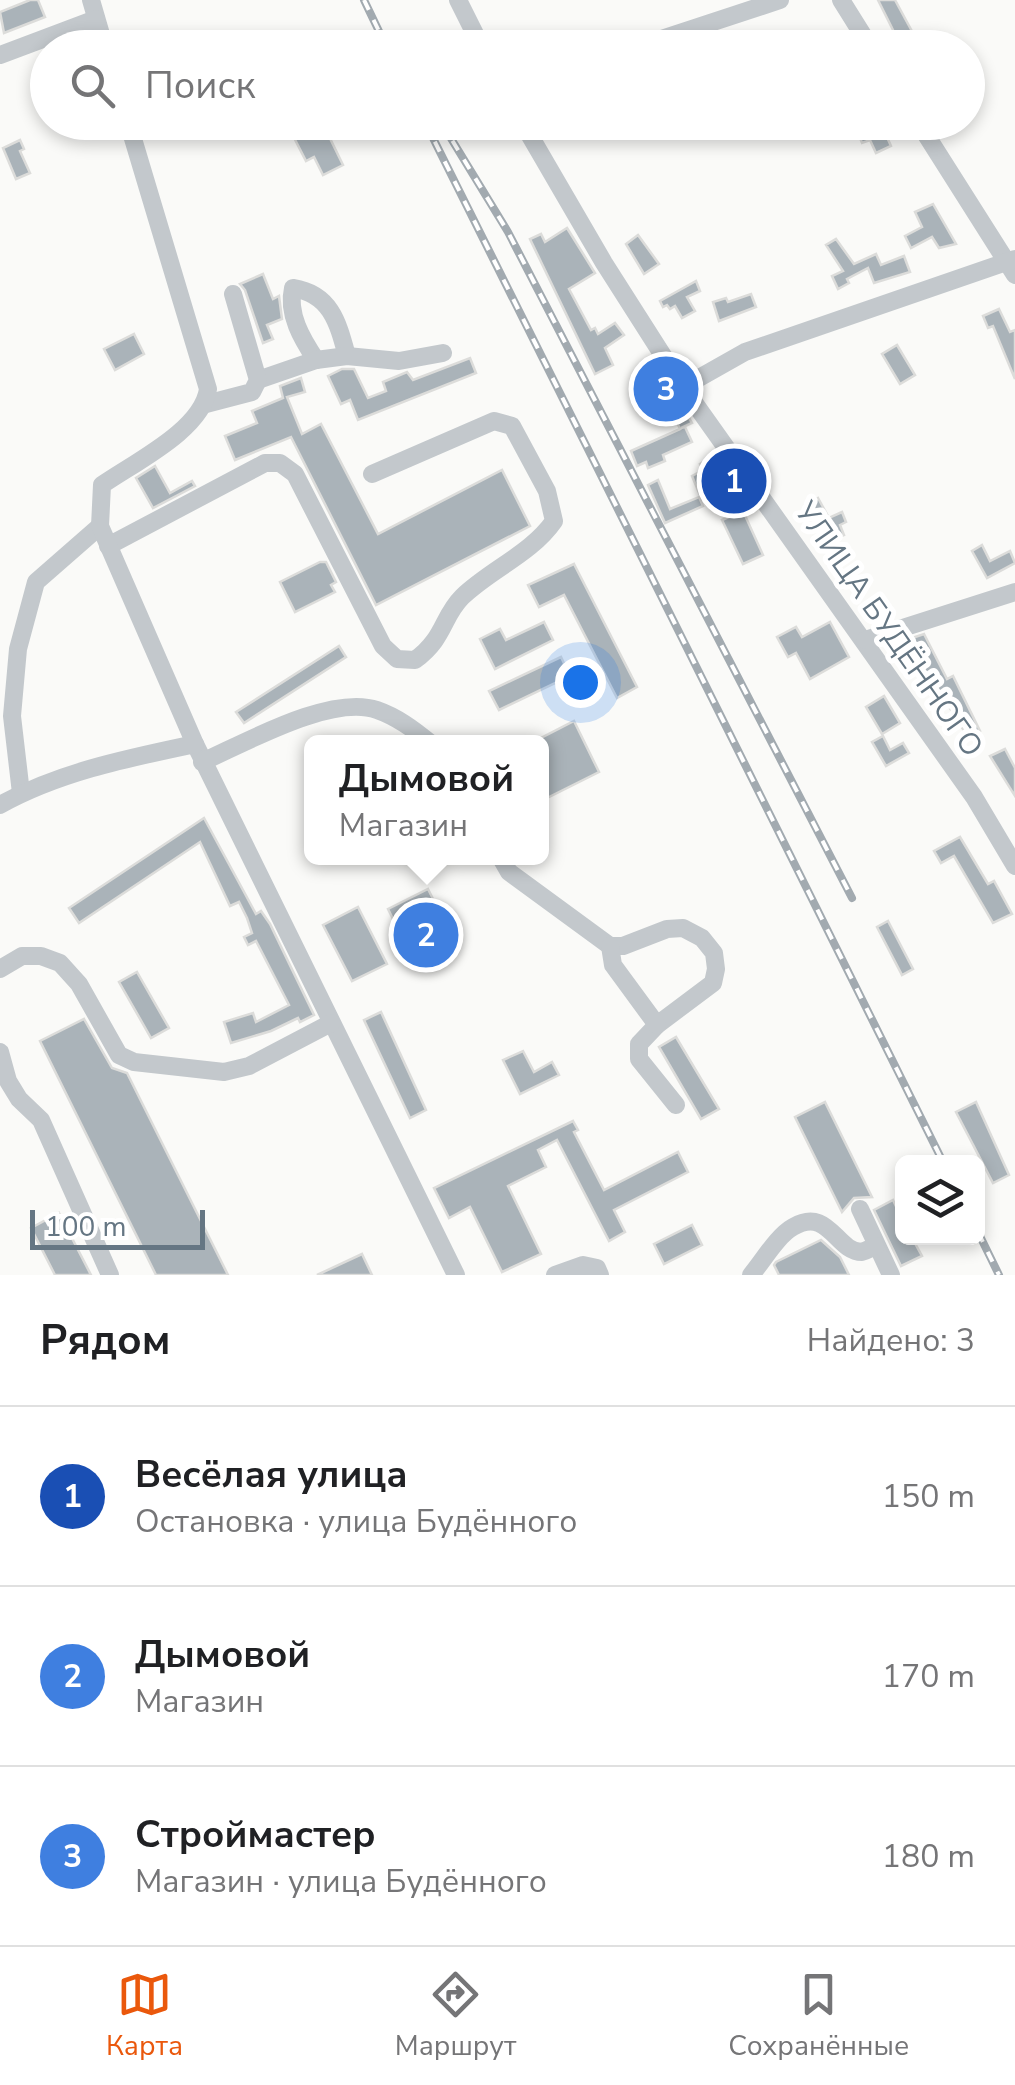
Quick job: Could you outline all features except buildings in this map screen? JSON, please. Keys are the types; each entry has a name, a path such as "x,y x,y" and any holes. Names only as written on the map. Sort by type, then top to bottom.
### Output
{"street":[{"path":"458,0 473,30"},
{"path":"689,30 780,0"},
{"path":"842,0 860,30"},
{"path":"51,30 93,9"},
{"path":"0,55 30,40"},
{"path":"133,140 206,396 190,424 102,485 100,526 198,753 456,1275"},
{"name":"УЛИЦА БУДЁННОГО","path":"532,140 683,387 974,797 1015,866"},
{"path":"683,387 745,352 1012,265 930,140"},
{"path":"316,360 298,333 293,288 309,290 336,315 347,356"},
{"path":"206,396 252,392 258,380 233,294"},
{"path":"258,380 316,360 347,356 398,360 443,353"},
{"path":"108,546 265,463 280,463 295,474 383,646 398,659 415,660 441,636 460,600 543,537 554,520 553,505 512,426 494,421 372,474"},
{"path":"21,793 12,716 18,649 36,582 100,526"},
{"path":"865,640 1015,592"},
{"path":"0,804 21,793 122,759 198,753 332,709 373,708 421,735"},
{"path":"505,865 509,872 610,946 683,928 702,938 714,953 716,969 712,983 638,1044 639,1058 676,1105"},
{"path":"610,946 614,965 657,1026"},
{"path":"0,968 22,956 41,956 60,964 79,984 119,1055 134,1062 224,1072 249,1066 331,1023"},
{"path":"0,1052 14,1090 41,1120 110,1275"},
{"path":"860,1209 891,1275"},
{"path":"751,1275 792,1227 814,1222 828,1226 862,1252 876,1246"},
{"path":"556,1275 582,1265 597,1268 600,1275"}],"railway":[{"path":"364,0 378,30"},
{"path":"434,140 940,1155"},
{"path":"452,140 508,232 852,898"},
{"path":"984,1245 999,1275"}],"place":[{"name":"Строймастер","path":"666,389"},
{"name":"Весёлая улица","path":"734,481"},
{"name":"Дымовой","path":"426,935"}]}
